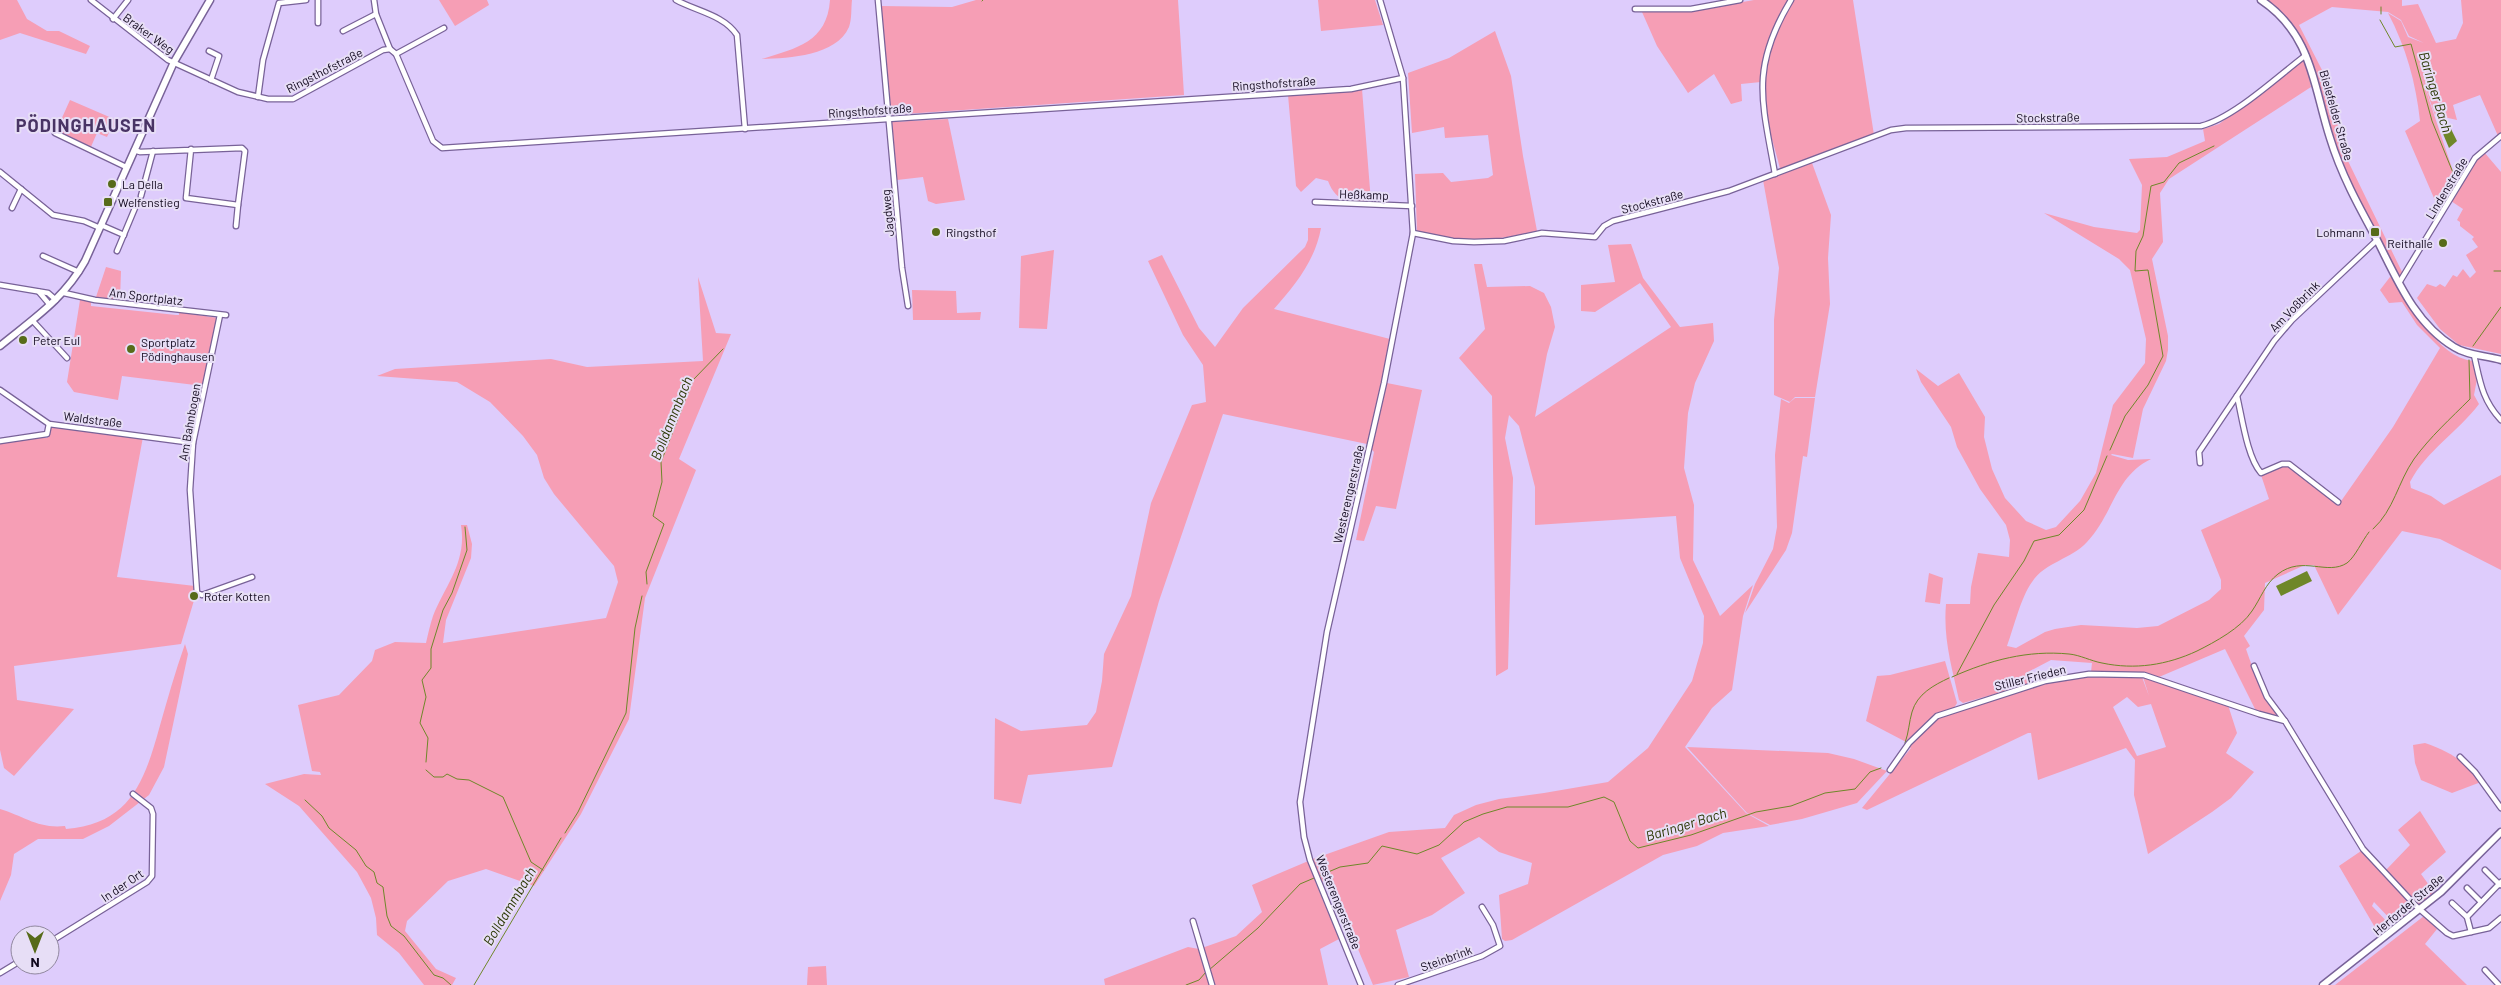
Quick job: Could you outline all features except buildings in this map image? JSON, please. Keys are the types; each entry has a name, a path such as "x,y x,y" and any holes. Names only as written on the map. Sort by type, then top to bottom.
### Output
{"main road":[{"path":"0,346 64,293 79,272 174,62 210,0"},
{"name":"Bielefelder Straße","path":"2261,0 2283,19 2306,55 2313,69 2330,138 2341,169 2399,283 2416,310 2436,334 2455,348 2474,355 2501,360"},
{"name":"Herforder Straße","path":"2323,985 2421,910 2454,880 2501,832"}],"street":[{"name":"Braker Weg","path":"90,0 153,50 174,62"},
{"path":"113,19 128,0"},
{"path":"258,97 263,60 278,1 306,0"},
{"path":"318,0 318,23"},
{"path":"374,0 376,14 390,49"},
{"path":"676,0 732,27 737,35 745,129"},
{"name":"Jagdweg","path":"878,0 902,268 908,306"},
{"name":"Westerengerstraße","path":"1361,985 1316,875 1304,837 1300,802 1327,632 1384,383 1412,233 1412,206 1403,78 1380,0"},
{"path":"1635,9 1691,9 1740,0"},
{"path":"1775,174 1762,98 1762,74 1765,59 1783,14 1791,0"},
{"path":"342,31 376,14"},
{"path":"396,54 444,28"},
{"name":"Ringsthofstraße","path":"174,62 238,92 279,100 293,99 383,50 390,49 396,54 433,141 442,148 1351,88 1403,78"},
{"path":"209,52 219,56 211,80"},
{"name":"Stockstraße","path":"1412,233 1453,241 1474,242 1504,241 1542,233 1573,237 1595,237 1604,226 1614,222 1729,191 1891,130 1906,128 2201,126 2212,124 2228,115 2306,55"},
{"path":"55,133 126,167"},
{"name":"Lindenstraße","path":"2399,283 2475,158 2501,136"},
{"path":"134,150 242,148 245,151 236,226"},
{"path":"191,149 186,198 238,205"},
{"path":"141,196 153,151"},
{"path":"0,172 53,215 84,221 124,235"},
{"path":"12,208 21,189"},
{"name":"Heßkamp","path":"1315,202 1412,206"},
{"path":"117,251 136,208"},
{"name":"Am Voßbrink","path":"2200,463 2199,452 2274,341 2292,320 2377,240"},
{"path":"43,256 79,272"},
{"path":"0,285 48,293 56,300"},
{"path":"38,291 50,305"},
{"name":"Am Sportplatz","path":"64,293 95,300 226,315"},
{"name":"Am Bahnbogen","path":"220,315 193,443 190,490 197,594 252,577"},
{"path":"32,320 67,358"},
{"path":"2474,355 2488,407 2501,420"},
{"name":"Waldstraße","path":"0,390 49,424 193,443"},
{"path":"2237,396 2248,443 2258,469 2262,473 2282,464 2289,464 2338,502"},
{"path":"0,441 26,435 42,436 47,434 49,424"},
{"path":"2254,666 2267,697 2285,721 2363,849 2421,910 2449,935 2458,936 2492,927 2501,918"},
{"name":"Stiller Frieden","path":"1890,770 1909,744 1937,716 2044,681 2089,674 2144,675 2258,714 2285,721"},
{"path":"2460,757 2475,772 2501,808"},
{"name":"In der Ort","path":"60,936 147,882 152,876 153,814 151,808 133,794"},
{"path":"2467,917 2500,884 2485,870"},
{"path":"2467,888 2481,902"},
{"path":"2452,903 2467,917 2471,932"},
{"name":"Steinbrink","path":"1398,985 1482,956 1500,946 1493,925 1482,907"},
{"path":"1193,921 1212,985"},
{"path":"2485,970 2500,985"}],"shaded area":[{"path":"0,0 17,0 27,19 47,31 59,31 90,46 86,54 20,33 0,40"},
{"path":"439,0 487,0 489,5 455,26"},
{"path":"830,0 852,0 850,24 843,37 823,50 786,58 762,59 798,47 808,41 823,25 828,14"},
{"path":"976,0 1178,0 1184,95 890,115 880,6 952,7"},
{"path":"1318,0 1375,0 1383,25 1321,31"},
{"path":"1754,0 1789,0 1763,59 1761,82 1741,84 1742,101 1731,104 1714,74 1688,93 1657,46 1642,12 1692,11"},
{"path":"1794,0 1853,0 1874,135 1780,169 1763,98 1764,72 1776,35"},
{"path":"2266,0 2402,0 2402,6 2418,4 2436,43 2456,39 2463,23 2461,0 2501,0 2501,134 2498,136 2480,95 2453,105 2457,120 2435,115 2417,64 2456,180 2440,212 2405,131 2420,121 2418,107 2413,79 2405,52 2388,13 2401,21 2408,37 2424,43 2409,36 2401,20 2388,12 2332,7 2299,25 2322,70 2348,161 2403,274 2399,276 2344,169 2307,53 2284,17"},
{"path":"1495,31 1511,76 1537,231 1491,239 1450,238 1417,232 1415,174 1443,173 1451,182 1488,178 1493,175 1488,135 1445,138 1444,127 1412,133 1408,73 1449,58"},
{"path":"2305,59 2311,87 2169,179 2160,193 2163,242 2152,259 2168,336 2166,361 2143,409 2133,458 2111,455 2128,460 2151,459 2129,475 2103,520 2087,542 2074,553 2037,575 2028,588 2021,604 2007,646 2016,648 2045,632 2081,625 2137,628 2158,626 2209,600 2221,589 2221,580 2201,530 2269,499 2261,475 2282,465 2289,466 2339,504 2393,427 2440,348 2417,325 2402,302 2389,303 2380,290 2390,277 2393,278 2426,328 2437,340 2448,350 2460,357 2473,361 2477,379 2474,395 2479,404 2425,460 2410,482 2411,488 2431,496 2444,505 2501,475 2501,570 2440,539 2402,531 2338,615 2314,565 2305,565 2265,583 2264,610 2244,636 2250,646 2246,649 2256,675 2278,717 2256,711 2225,649 2159,677 2139,672 2091,672 2092,663 2051,660 2026,673 2030,684 1963,703 1959,700 1949,653 1945,617 1946,604 1970,604 1971,587 1978,553 2009,557 2010,540 2006,525 1980,489 1957,447 1951,427 1921,382 1916,369 1938,386 1959,373 1985,417 1984,437 1992,469 2005,498 2026,521 2046,530 2056,527 2080,501 2096,473 2113,405 2145,363 2146,339 2130,270 2119,259 2044,213 2094,227 2137,233 2140,230 2142,185 2129,159 2167,157 2205,141 2203,129 2219,124"},
{"path":"1362,89 1371,202 1350,201 1340,197 1335,194 1328,181 1316,178 1301,192 1296,186 1288,95"},
{"path":"70,100 121,122 117,130 111,128 107,137 97,133 90,149 56,131"},
{"path":"948,119 965,200 936,204 928,201 923,177 897,180 892,122"},
{"path":"2441,129 2451,129 2457,141 2449,148"},
{"path":"2484,152 2501,172 2501,354 2459,345 2440,329 2417,298 2427,284 2436,287 2440,284 2445,287 2453,275 2457,277 2463,269 2470,278 2476,272 2466,255 2478,247 2472,239 2474,237 2460,226 2460,222 2457,220 2463,209 2451,201 2477,159"},
{"path":"1812,163 1831,215 1828,258 1830,304 1815,397 1795,397 1790,402 1774,395 1774,320 1779,268 1763,180"},
{"path":"1308,228 1321,228 1314,251 1297,282 1274,309 1390,339 1382,382 1422,390 1396,509 1376,506 1364,541 1356,540 1374,452 1367,444 1223,414 1159,601 1112,767 1028,775 1021,804 994,799 995,718 1021,731 1087,725 1096,712 1102,681 1104,654 1131,596 1151,503 1192,405 1206,402 1203,365 1183,335 1148,261 1162,255 1199,328 1215,347 1243,308 1305,247 1308,240"},
{"path":"1631,244 1643,278 1680,327 1713,323 1714,341 1695,383 1688,413 1684,468 1694,505 1693,560 1720,616 1753,585 1743,616 1732,690 1712,708 1685,747 1746,813 1769,826 1723,833 1697,846 1663,855 1512,940 1505,941 1502,939 1499,895 1528,884 1532,863 1499,852 1479,837 1441,858 1465,893 1432,915 1396,930 1409,977 1373,985 1330,882 1315,881 1339,939 1320,949 1328,985 1105,985 1104,979 1188,947 1199,949 1236,936 1262,912 1252,885 1313,859 1389,832 1445,828 1454,815 1476,805 1499,799 1608,782 1648,748 1692,681 1703,643 1704,616 1680,558 1676,516 1535,525 1535,487 1519,426 1509,415 1505,438 1513,478 1508,669 1496,676 1492,396 1459,358 1485,329 1474,264 1482,264 1487,287 1530,286 1544,293 1551,307 1555,327 1547,354 1535,417 1671,327 1640,283 1595,312 1581,311 1581,285 1615,282 1608,245"},
{"path":"1054,250 1047,329 1019,328 1021,256"},
{"path":"106,267 121,271 120,300 96,297"},
{"path":"698,277 716,333 731,334 679,459 696,470 645,598 629,719 581,814 534,886 486,869 448,881 407,921 405,931 436,969 456,978 452,985 424,985 399,953 377,935 376,918 371,898 357,872 299,806 265,784 304,774 321,775 320,772 312,771 298,705 339,695 372,661 375,650 395,642 426,643 433,616 458,562 462,538 461,525 467,525 472,544 471,558 446,620 443,643 606,618 618,582 614,566 554,494 544,478 537,455 523,436 490,402 457,382 377,376 395,369 551,359 587,367 703,361"},
{"path":"912,290 956,291 957,313 981,312 980,320 913,320"},
{"name":"Sportplatz Pödinghausen","path":"80,300 91,301 91,306 176,315 179,315 179,312 218,318 203,386 122,376 118,400 74,392 67,382"},
{"path":"1795,398 1815,398 1807,457 1803,456 1792,533 1786,550 1745,613 1755,584 1773,549 1777,527 1775,455 1781,399 1789,403"},
{"path":"51,426 143,437 117,577 195,586 195,597 181,644 14,666 17,700 74,709 14,776 4,768 0,750 0,443 26,437 47,438"},
{"path":"2307,571 2312,581 2281,596 2276,586"},
{"path":"1929,573 1943,578 1940,604 1925,602"},
{"path":"185,644 188,654 164,767 149,795 109,826 83,839 38,839 14,854 11,875 0,901 0,809 39,824 65,826 66,829 105,819 119,809 140,783 147,767"},
{"path":"1945,661 1957,703 1954,708 1927,721 1908,743 1866,721 1877,676 1890,675"},
{"path":"2092,675 2142,677 2149,696 2143,677 2228,705 2237,733 2226,753 2254,772 2231,798 2148,854 2134,795 2135,760 2126,748 2038,780 2031,733 2028,733 1867,810 1862,808 1911,748 1908,747 1935,718 1963,707 2053,681","holes":["2127,697 2138,707 2151,704 2166,747 2137,756 2113,707"]},
{"path":"2425,743 2456,758 2481,782 2452,793 2421,780 2415,763 2413,745"},
{"path":"1687,747 1828,753 1854,759 1887,771 1857,803 1802,819 1770,825 1747,813"},
{"path":"2420,811 2446,852 2421,874 2434,892 2418,905 2386,870 2410,845 2398,830"},
{"path":"2361,851 2415,907 2415,910 2396,925 2374,902 2372,906 2392,927 2380,936 2339,866"},
{"path":"2424,916 2437,929 2425,944 2467,985 2335,985"},
{"path":"826,966 827,985 807,985 808,967"}],"waterway":[{"name":"Baringer Bach","path":"2381,7 2381,14"},
{"name":"Baringer Bach","path":"2380,20 2395,47 2411,44 2432,121 2456,180 2452,188"},
{"path":"2110,450 2125,416 2148,385 2163,356 2148,270 2135,271 2136,251 2143,236 2151,186 2164,182 2179,163 2214,146"},
{"name":"Baringer Bach","path":"2494,271 2501,271"},
{"name":"Baringer Bach","path":"2473,346 2501,307"},
{"name":"Bolldammbach","path":"647,584 646,572 664,524 653,516 662,482 661,462 693,380 723,349"},
{"name":"Baringer Bach","path":"2373,529 2391,505 2414,459 2434,435 2470,399 2469,360"},
{"path":"1957,674 1994,605 2024,561 2034,541 2059,535 2084,510 2107,456"},
{"path":"426,762 428,738 420,723 426,697 422,680 431,668 431,649 443,610 452,593 467,550 465,527"},
{"name":"Baringer Bach","path":"1952,677 1995,661 2024,655 2069,654 2102,663 2127,666 2151,665 2186,656 2235,629 2252,611 2270,582 2278,574 2297,566 2331,568 2347,563 2369,532"},
{"name":"Bolldammbach","path":"565,833 578,812 626,713 635,628 642,596"},
{"name":"Baringer Bach","path":"1905,743 1912,712 1918,700 1932,687 1949,678"},
{"name":"Baringer Bach","path":"1209,970 1258,928 1300,884 1340,867 1368,863 1382,846 1417,854 1439,845 1464,822 1483,814 1507,807 1568,807 1604,797 1614,802 1630,841 1638,848 1691,835 1756,812 1791,806 1825,793 1855,789 1870,772 1881,768"},
{"path":"426,770 434,777 443,777 447,774 457,779 469,780 503,797 531,862 543,870"},
{"path":"305,800 322,816 329,828 356,850 366,866 374,872 377,883 383,887 387,916 391,926 404,936 434,975 443,978 451,985"},
{"name":"Bolldammbach","path":"474,985 561,838"},
{"path":"1186,985 1199,980 1206,972"}],"place":[{"name":"La Della","path":"112,184"},
{"name":"Welfenstieg","path":"108,202"},
{"name":"Ringsthof","path":"936,232"},
{"name":"Lohmann","path":"2375,232"},
{"name":"Reithalle","path":"2443,243"},
{"name":"Peter Eul","path":"23,340"},
{"name":"Sportplatz Pödinghausen","path":"131,349"},
{"name":"Roter Kotten","path":"194,596"}],"district":[{"name":"PÖDINGHAUSEN","path":"86,125"}]}
